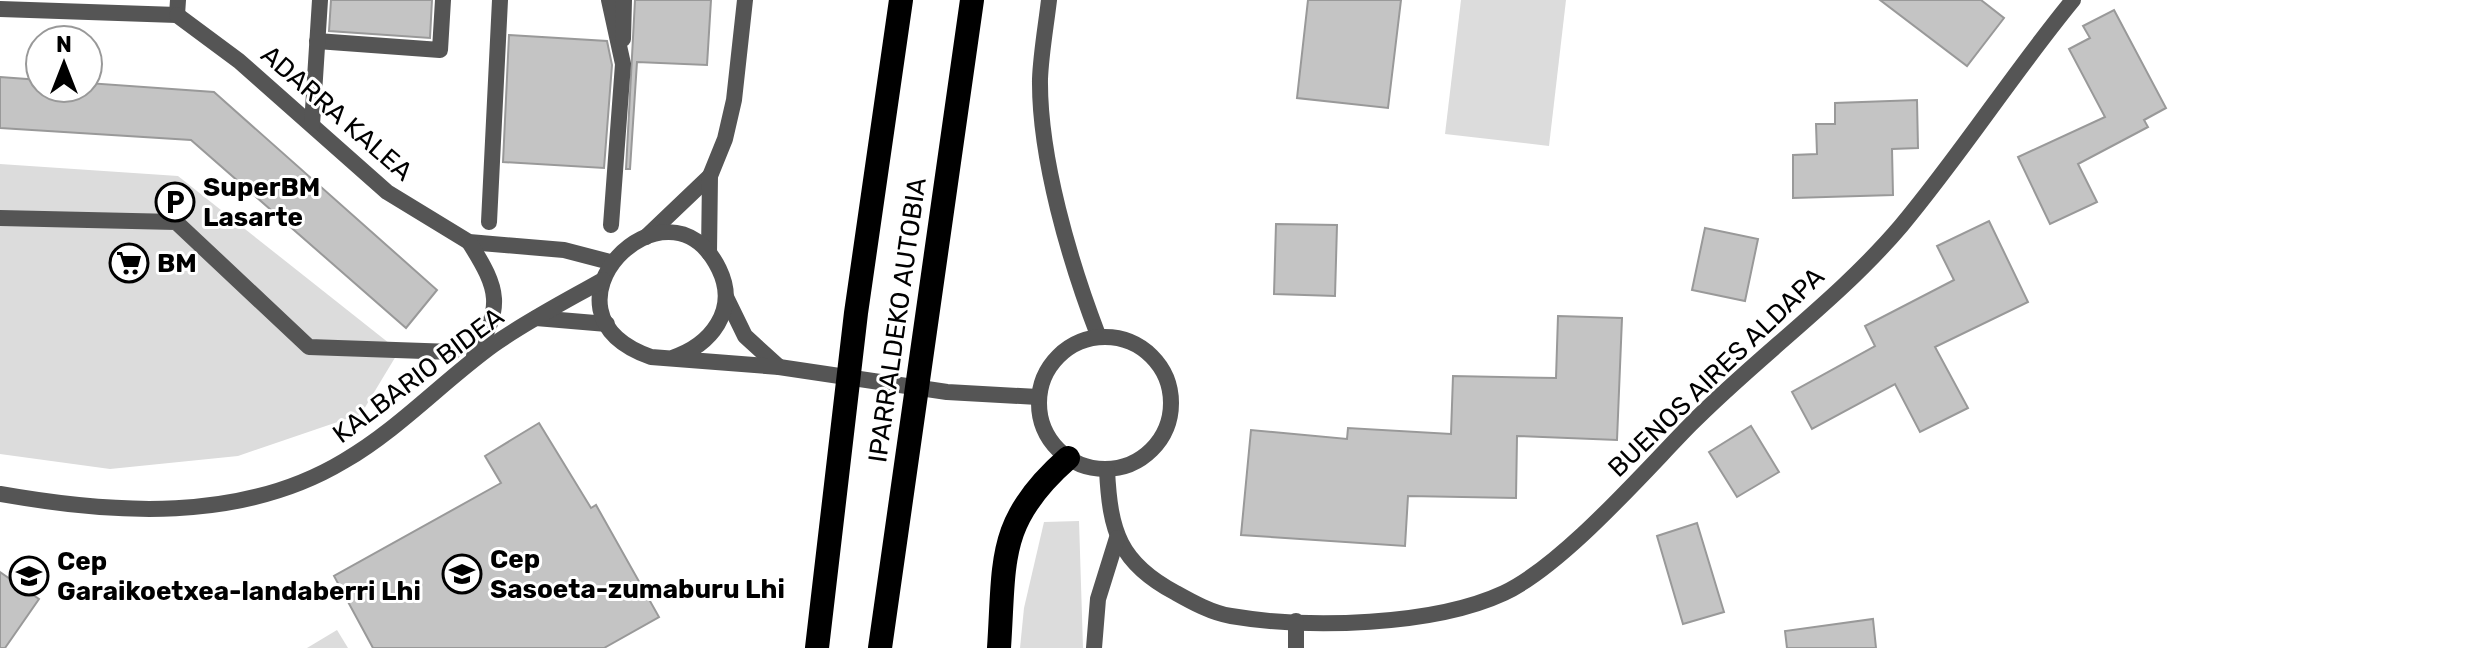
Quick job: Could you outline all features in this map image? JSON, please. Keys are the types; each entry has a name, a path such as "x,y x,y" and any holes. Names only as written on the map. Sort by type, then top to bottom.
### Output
{"highway":[{"name":"IPARRALDEKO AUTOBIA","path":"817,648 844,440 856,313 901,0"},
{"name":"IPARRALDEKO AUTOBIA","path":"880,648 924,319 972,0"},
{"path":"999,648 1009,532 1028,497 1068,458"}],"street":[{"path":"312,125 320,0"},
{"path":"317,41 440,50 443,0"},
{"path":"489,222 500,0"},
{"path":"609,0 623,64"},
{"path":"611,225 623,64 624,0"},
{"path":"745,0 734,100 725,139 710,176 709,253 724,281 726,297 745,336 779,367"},
{"path":"1049,0 1040,80 1050,169 1082,294 1098,335"},
{"name":"BUENOS AIRES ALDAPA","path":"1117,538 1133,564 1189,600 1225,615 1296,621 1394,620 1469,607 1508,591 1583,532 1708,407 1899,228 2073,0"},
{"name":"ADARRA KALEA","path":"0,9 178,8 387,192 469,242 564,250 610,262"},
{"path":"710,176 646,237 621,250 610,262 603,280 602,309 607,324 624,344 636,352 672,358 779,367 947,392 1038,397"},
{"path":"0,218 176,222 309,347 453,352"},
{"path":"646,237 679,235 709,253"},
{"path":"467,368 491,326 496,309 489,274 469,242"},
{"name":"KALBARIO BIDEA","path":"0,494 98,509 174,510 242,499 287,486 343,462 414,413 491,347 603,280"},
{"path":"672,358 693,351 709,338 720,322 726,297"},
{"name":"KALBARIO BIDEA","path":"535,318 607,324"},
{"path":"1098,335 1128,340 1146,350 1158,361 1172,397 1171,420 1159,442 1130,465 1107,470 1085,466 1068,458 1053,445 1043,427 1038,397 1041,383 1058,357 1065,350 1098,335"},
{"path":"1094,648 1098,599 1117,538 1109,505 1107,470"},
{"path":"1296,621 1296,648"}],"shaded area":[{"path":"1461,0 1566,0 1549,146 1445,134"},
{"name":"SuperBM Lasarte","path":"0,164 178,176 399,351 361,414 238,456 110,469 0,454"},
{"path":"1079,521 1083,648 1020,648 1024,608 1044,522"},
{"path":"337,630 348,648 307,648"}],"building":[{"path":"331,0 432,0 430,38 329,31"},
{"path":"635,0 711,0 707,65 637,62 630,169 626,169"},
{"path":"1308,0 1401,0 1388,108 1297,98"},
{"path":"1880,0 1981,0 2004,18 1967,66"},
{"path":"2114,10 2166,108 2144,120 2148,127 2078,164 2097,202 2050,224 2018,157 2105,117 2069,49 2090,38 2083,26"},
{"path":"509,35 607,41 612,65 604,168 503,162"},
{"path":"0,77 24,79 24,104 104,104 104,84 214,92 437,290 406,328 191,140 0,128"},
{"path":"1917,100 1918,148 1892,149 1893,195 1793,198 1793,155 1817,154 1816,124 1835,124 1835,103"},
{"path":"1989,221 2028,302 1935,347 1968,408 1920,432 1895,384 1812,429 1792,392 1875,346 1865,326 1954,280 1937,246"},
{"path":"1276,224 1337,225 1335,296 1274,294"},
{"path":"1705,228 1758,239 1745,301 1692,290"},
{"path":"1558,316 1622,318 1617,440 1517,436 1516,498 1408,496 1405,546 1241,535 1251,430 1347,439 1348,428 1451,434 1453,376 1556,378"},
{"path":"539,423 591,508 596,505 659,617 604,648 373,648 334,576 501,483 485,456"},
{"path":"1751,426 1779,472 1737,497 1709,452"},
{"path":"1697,523 1724,612 1683,624 1657,536"},
{"path":"0,572 39,599 5,648 0,648"},
{"path":"1873,619 1876,648 1787,648 1785,631"}],"place":[{"name":"SuperBM Lasarte","path":"175,202"},
{"name":"BM","path":"129,263"},
{"name":"Cep Sasoeta-zumaburu Lhi","path":"462,574"},
{"name":"Cep Garaikoetxea-landaberri Lhi","path":"29,576"}]}
